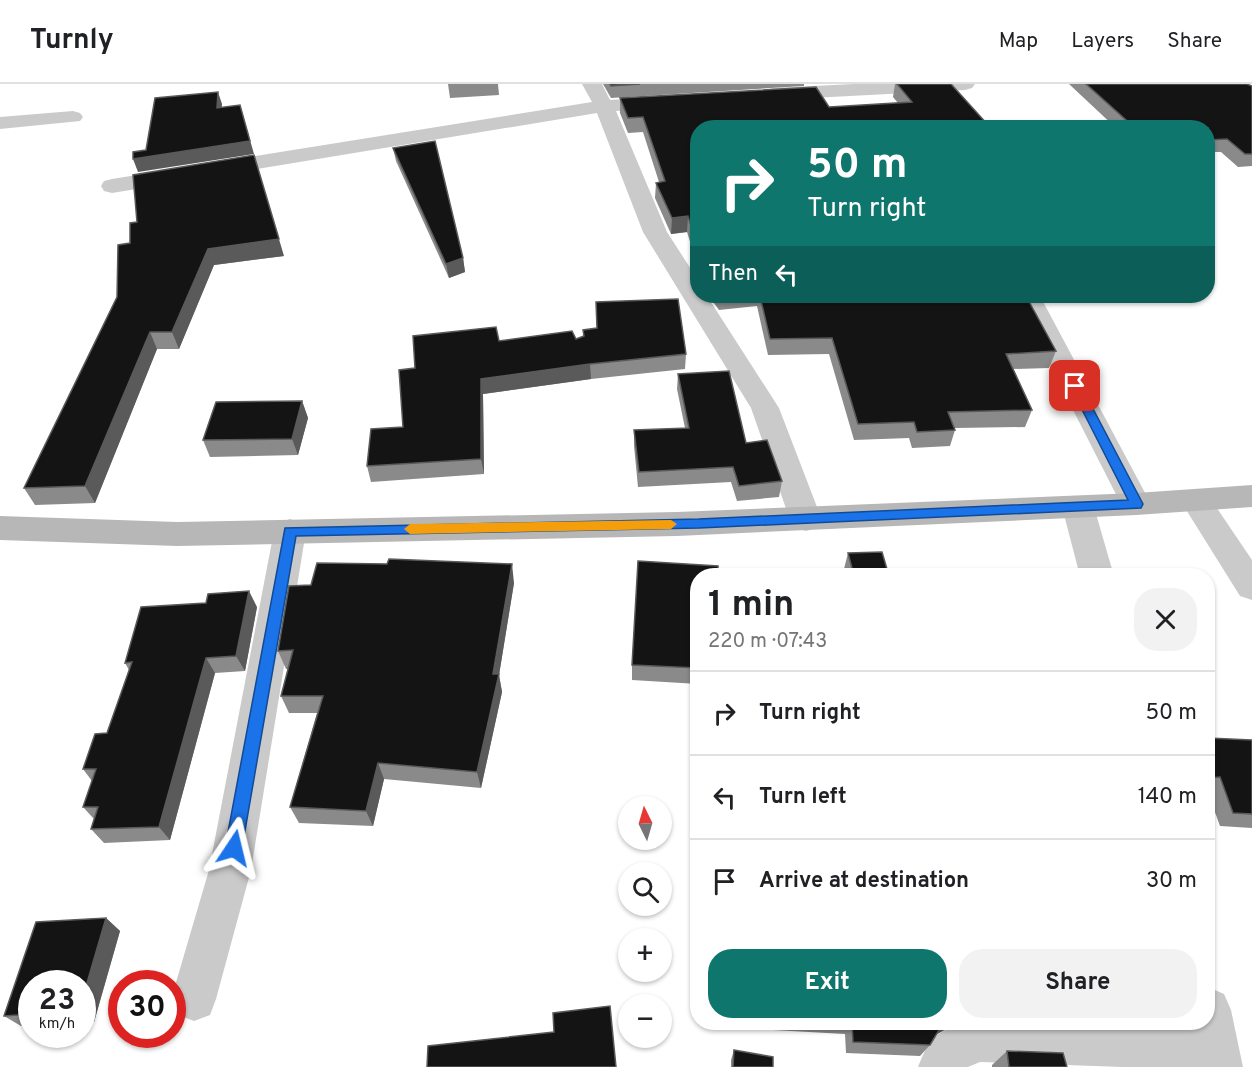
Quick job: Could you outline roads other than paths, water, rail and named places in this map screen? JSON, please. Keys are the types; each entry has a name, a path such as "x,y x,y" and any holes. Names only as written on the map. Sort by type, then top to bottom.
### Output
{"street":[{"path":"755,96 965,84"},
{"path":"598,95 655,232 690,288"},
{"path":"112,186 598,95 685,100"},
{"path":"0,123 73,117"},
{"path":"699,303 765,408 806,520"},
{"path":"1031,303 1136,504"},
{"path":"0,528 177,534 806,520 1252,496"},
{"path":"1195,500 1252,587"},
{"path":"1078,507 1095,568"},
{"path":"194,999 230,870 290,531"},
{"path":"941,1067 952,1050 980,1039 1214,1041"}]}
